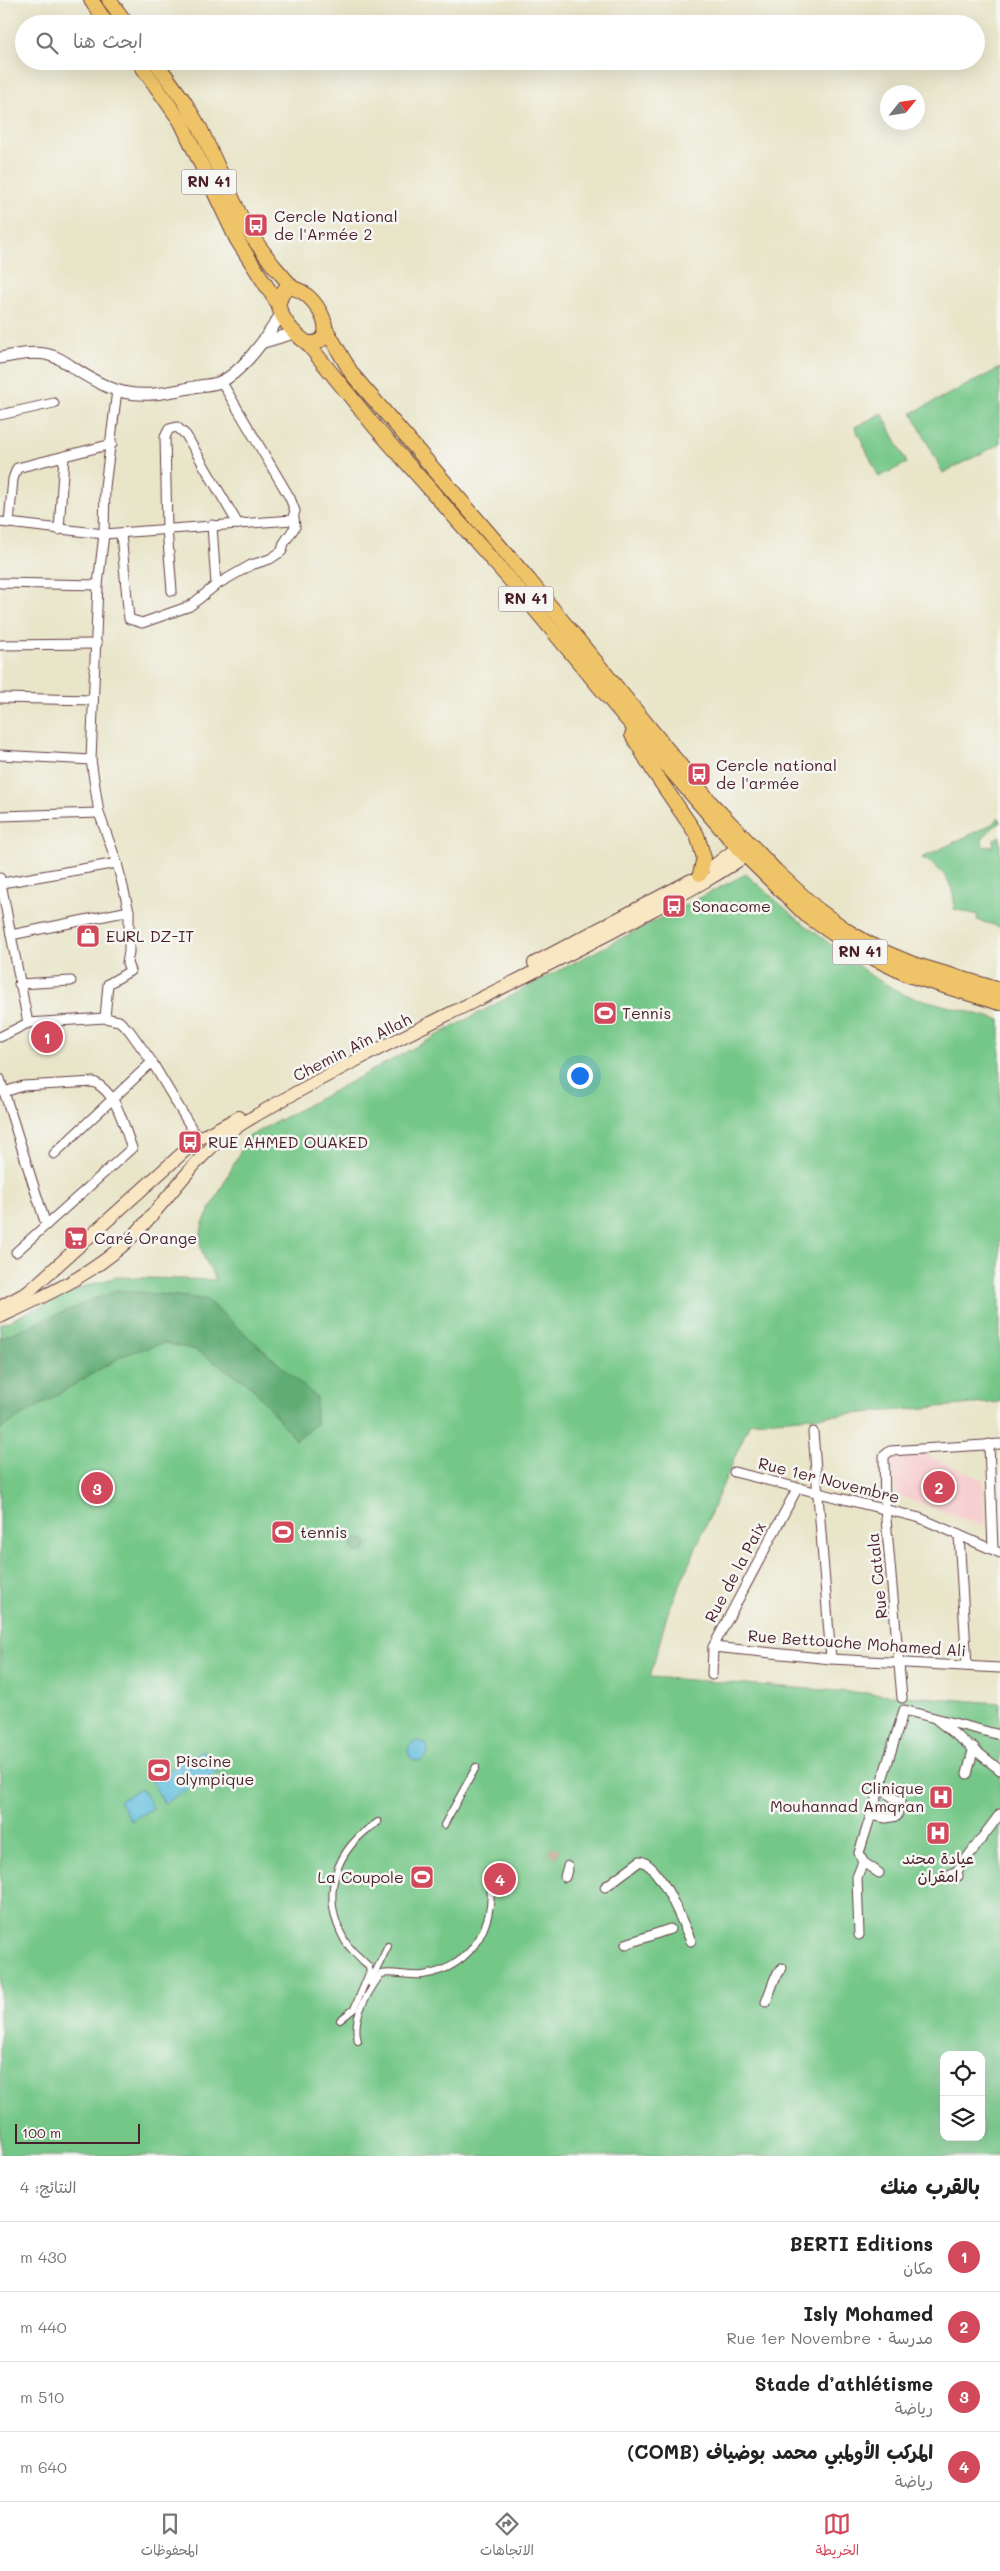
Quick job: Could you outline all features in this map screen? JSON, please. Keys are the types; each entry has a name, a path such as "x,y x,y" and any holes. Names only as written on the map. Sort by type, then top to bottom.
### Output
{"highway":[{"path":"91,0 100,15"},
{"path":"109,0 120,15"},
{"name":"RN 41","path":"144,70 181,122 237,240 279,309"},
{"name":"RN 41","path":"162,70 200,128 247,230 273,265 292,286"},
{"path":"292,286 308,297 323,318 327,331 322,340 306,342 294,333 279,309 281,293 292,286"},
{"name":"RN 41","path":"327,331 352,374 529,580 746,849 817,909 849,932 874,946 913,964 1000,990"},
{"name":"RN 41","path":"306,342 375,427 512,582 617,708 806,915 855,949 908,975 1000,1002"},
{"path":"617,708 654,772 697,835 704,858 700,874"}],"main road":[{"name":"Chemin Aîn Allah","path":"0,1307 28,1292 161,1170 198,1139 746,849"},
{"name":"Chemin Aîn Allah","path":"0,1318 68,1284 120,1248 149,1219 206,1152 249,1120 322,1080 591,944 746,849"},
{"path":"198,1139 206,1152"},
{"path":"54,1268 68,1284"}],"street":[{"path":"0,358 24,352 47,352 66,361 96,382 136,395 154,395 221,381 234,372 264,342 279,309"},
{"path":"264,342 294,333"},
{"path":"121,534 130,620 142,623 190,606 216,585 251,565 270,559 282,551 284,543 295,529 295,511 290,498 221,381"},
{"path":"105,1018 108,984 130,971 127,963 129,952 129,911 118,862 99,813 91,760 98,585 104,534 105,487 112,444 117,390"},
{"path":"0,415 54,403"},
{"path":"172,591 167,530 165,437 167,431 173,427 180,429 186,435 238,524"},
{"path":"112,444 16,469 4,523 59,530 121,534 212,525 285,522 294,518"},
{"path":"59,530 64,456"},
{"path":"212,525 216,585"},
{"path":"0,583 98,585"},
{"path":"0,645 97,644"},
{"path":"0,698 93,700"},
{"path":"0,755 91,760"},
{"path":"0,816 99,813"},
{"path":"28,1023 1,881 118,862"},
{"path":"11,935 129,911"},
{"path":"20,984 71,981"},
{"path":"0,1037 28,1023 114,1019 126,1026 152,1062 198,1139"},
{"path":"54,1154 112,1097 152,1062"},
{"path":"0,1079 46,1225"},
{"path":"4,1092 23,1086 94,1082 102,1086 112,1097 132,1148 16,1252"},
{"path":"813,1432 831,1659"},
{"name":"Rue Catala","path":"902,1698 901,1663 886,1508 884,1456 886,1452 967,1444 989,1444"},
{"path":"996,1551 989,1444 1000,1444"},
{"name":"Rue 1er Novembre","path":"734,1472 886,1508 920,1518 996,1551"},
{"name":"Rue de la Paix","path":"712,1675 713,1647 798,1487"},
{"path":"959,1534 967,1666"},
{"name":"Rue Bettouche Mohamed Ali","path":"713,1647 831,1659 1000,1668"},
{"path":"879,1873 863,1862 859,1853 904,1710 1000,1735"},
{"path":"933,1717 974,1747 1000,1770"},
{"path":"967,1774 974,1747"},
{"path":"444,1825 476,1767"},
{"path":"870,1815 886,1818 897,1816 900,1802 879,1788"},
{"path":"957,1871 1000,1814"},
{"path":"366,1992 369,1969 346,1942 339,1928 332,1898 338,1867 349,1847 365,1830 378,1822"},
{"path":"605,1887 640,1861 646,1862 654,1870 691,1941"},
{"path":"859,1935 857,1877 863,1862"},
{"path":"565,1877 568,1866"},
{"path":"340,2020 354,2009 381,1974 426,1974 451,1965 472,1949 480,1938 490,1912 491,1885 488,1871"},
{"path":"626,1944 670,1929"},
{"path":"358,2041 357,2018 366,1992 388,1946"},
{"path":"766,2002 775,1978 782,1968"}],"shaded area":[{"path":"913,1449 983,1480 986,1519 984,1526 897,1495 890,1457"}],"green space":[{"path":"1000,368 1000,444 943,473 912,413"},
{"path":"882,413 907,463 879,477 855,427"},
{"path":"999,817 1000,823 982,839 983,847 993,846 994,839 1000,836 1000,927 977,920 978,915 954,909 953,893 947,879 942,872 922,858 994,823"},
{"path":"746,874 795,917 873,977 905,995 1000,1020 1000,1402 750,1422 667,1615 650,1677 1000,1703 1000,2156 0,2156 0,1325 83,1287 117,1277 216,1280 202,1253 200,1241 203,1223 248,1137 531,985"},
{"path":"117,1290 206,1299 316,1397 316,1424 296,1440 251,1386 196,1350 164,1343 124,1355 0,1429 0,1338"},
{"path":"359,1537 367,1545 359,1553 351,1545"}],"water":[{"path":"418,1741 425,1744 428,1751 425,1758 418,1761 411,1758 408,1751 411,1744"},
{"path":"204,1750 217,1772 164,1803 151,1780"},
{"path":"141,1788 153,1808 131,1821 119,1801"}],"tunnel":[{"path":"548,1854 559,1861"}],"place":[{"name":"Cercle National de l'Armée 2","path":"256,225"},
{"name":"Cercle national de l'armée","path":"699,774"},
{"name":"Sonacome","path":"674,906"},
{"name":"EURL DZ-IT","path":"88,936"},
{"name":"Tennis","path":"605,1013"},
{"name":"BERTI Editions","path":"47,1037"},
{"name":"RUE AHMED OUAKED","path":"190,1142"},
{"name":"Caré Orange","path":"76,1238"},
{"name":"Isly Mohamed","path":"939,1487"},
{"name":"Stade d’athlétisme","path":"97,1488"},
{"name":"tennis","path":"283,1532"},
{"name":"Piscine olympique","path":"159,1770"},
{"name":"Clinique Mouhannad Amqran","path":"941,1797"},
{"name":"عيادة محند امقران","path":"938,1833"},
{"name":"La Coupole","path":"422,1877"},
{"name":"المركب الأولمبي محمد بوضياف (COMB)","path":"500,1879"}]}
